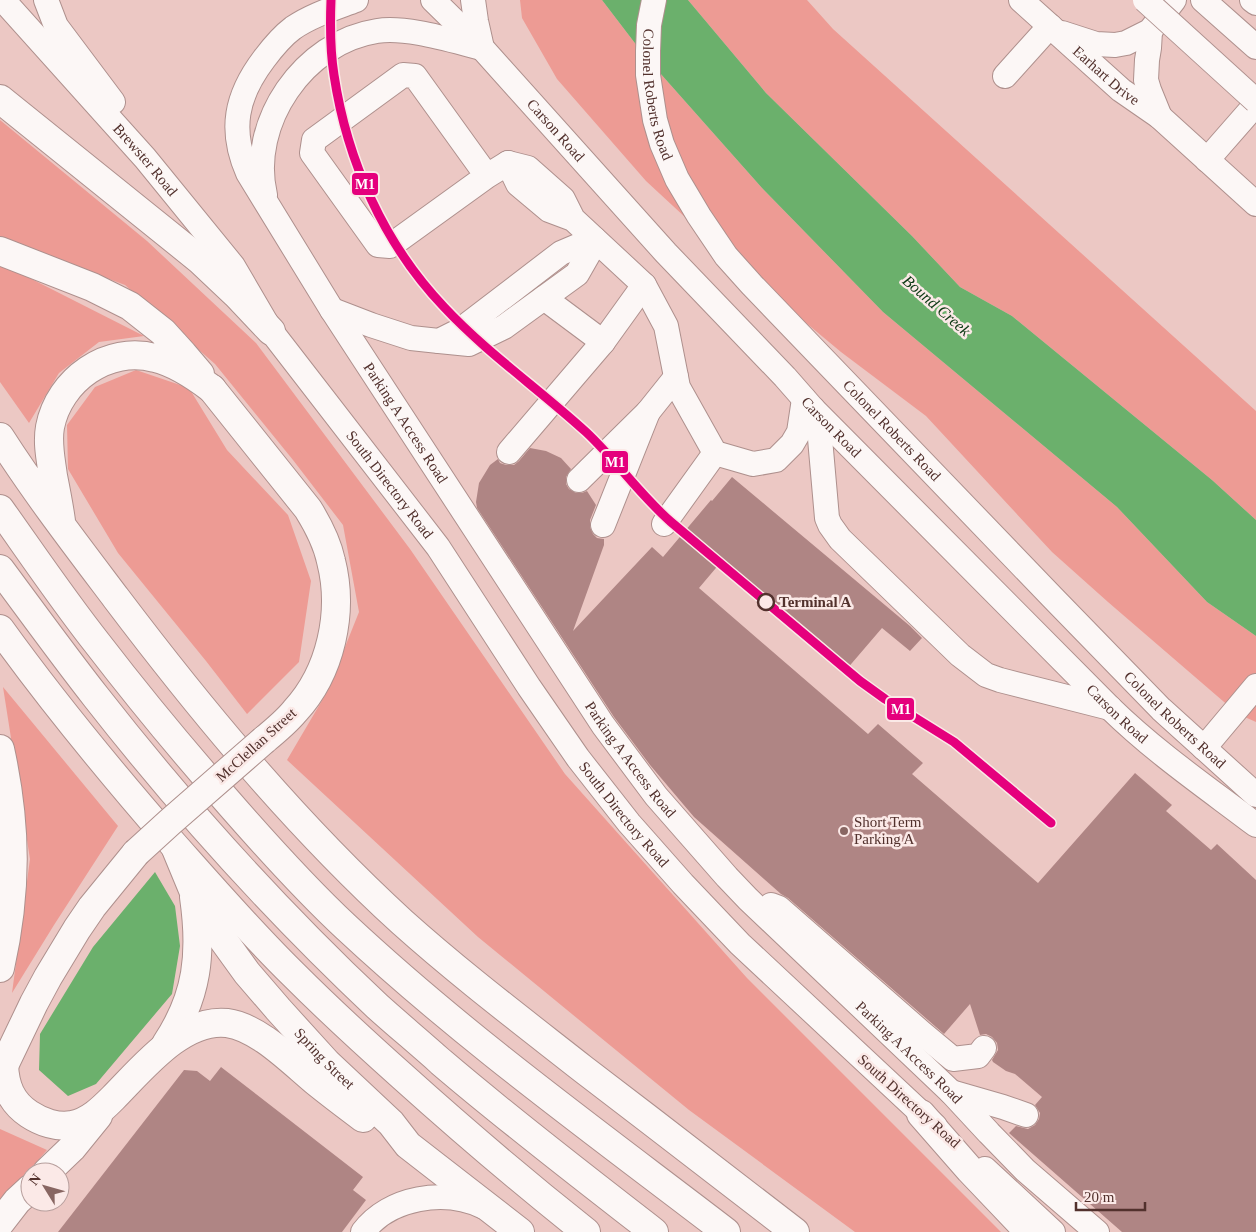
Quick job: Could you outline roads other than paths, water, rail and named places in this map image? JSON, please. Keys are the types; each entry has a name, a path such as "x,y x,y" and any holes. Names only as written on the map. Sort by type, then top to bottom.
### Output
{"main road":[{"path":"0,99 200,260 271,331"},
{"name":"McClellan Street","path":"0,251 92,287 130,306 173,342 308,509 318,524 332,561 336,599 329,650 324,666 312,689 296,711 136,853 92,907 39,995 2,1070"},
{"path":"62,526 48,440 57,405 70,386 79,377 89,368 112,358 134,355 156,358 180,368 212,389"},
{"path":"0,437 62,526 148,640 226,736 312,832 371,892 420,938 478,987 795,1232"},
{"path":"0,509 71,608 148,707 257,834 314,896 376,954 446,1014 537,1087 726,1232"},
{"path":"0,569 70,664 150,764 237,863 312,943 379,1008 475,1091 654,1232"},
{"path":"0,630 70,722 123,787 240,920 322,1003 453,1121 542,1198 586,1232"},
{"path":"0,749 8,786 14,872 10,912 0,968"},
{"name":"Spring Street","path":"175,846 193,890 222,937 262,991 327,1062 391,1123 408,1145 520,1232"},
{"path":"164,1047 186,1009 195,977 198,942 193,890"},
{"path":"2,1070 8,1090 27,1112 35,1118 54,1124 72,1125 82,1122 103,1108 164,1047 187,1031 211,1024 226,1023 251,1031 263,1039 379,1130 408,1145"},
{"path":"57,1162 72,1148 115,1096"},
{"path":"921,1114 970,1170 1029,1232"},
{"path":"0,1222 20,1199"}],"street":[{"name":"Brewster Road","path":"3,0 145,158 233,266 271,331"},
{"path":"46,0 56,26 120,110 145,158"},
{"path":"277,42 304,0"},
{"name":"Parking A Access Road","path":"356,0 311,18 293,28 277,42 252,75 239,108 237,127 238,145 248,174 332,310 603,725 656,796 727,877 748,898 951,1092 989,1134 1026,1170 1097,1232"},
{"name":"Carson Road","path":"433,0 482,48 666,253 808,404 1110,708 1152,746 1256,825"},
{"path":"473,0 482,48"},
{"name":"Colonel Roberts Road","path":"654,0 649,25 648,75 655,120 662,144 678,179 720,248 752,285 1054,600 1161,709 1256,795"},
{"name":"Earhart Drive","path":"1021,0 1121,90 1160,117 1256,204"},
{"path":"1144,0 1256,102 1207,160"},
{"name":"Earhart Drive","path":"1053,28 1096,44 1115,45 1126,43 1150,31 1174,0"},
{"path":"1203,0 1256,48"},
{"path":"1252,0 1256,3"},
{"path":"1005,76 1053,28"},
{"name":"Parking A Access Road","path":"266,202 262,186 262,154 270,120 278,103 301,73 328,50 344,40 379,30 396,30 426,35 482,48"},
{"name":"Earhart Drive","path":"1150,31 1146,80 1160,117"},
{"path":"487,176 415,76 403,74 314,140 312,153 378,245 390,246 508,163 528,168 563,198 573,219 644,286 666,326 678,387 715,453 753,464 776,460 792,444 799,432 808,404"},
{"path":"332,310 411,338 469,344 504,327 577,274 594,240"},
{"path":"439,341 459,331 560,253 594,240"},
{"path":"509,452 602,342 644,286"},
{"path":"544,298 602,342"},
{"name":"South Directory Road","path":"271,331 438,548 578,758 629,823 740,944 921,1114 979,1163 1053,1232"},
{"path":"579,480 648,412 676,378"},
{"path":"808,404 819,427 827,518 840,539 960,655 986,675 1110,708"},
{"path":"603,526 648,412"},
{"path":"664,524 715,453"},
{"path":"1204,748 1256,686"},
{"path":"748,898 779,908 953,1059 978,1056 984,1048"},
{"path":"951,1092 1026,1115"},
{"path":"363,1223 397,1206 426,1198 458,1198 473,1202 492,1211"}],"water":[{"name":"Bound Creek","path":"602,0 688,0 766,93 912,236 960,287 1012,316 1212,480 1256,520 1256,636 1207,602 1117,507 883,312 762,188 644,55"},
{"path":"155,872 175,906 180,946 172,994 96,1084 68,1096 39,1070 40,1034 93,947"}],"place":[{"name":"Terminal A","path":"766,602"},
{"name":"Short Term Parking A","path":"844,831"}]}
